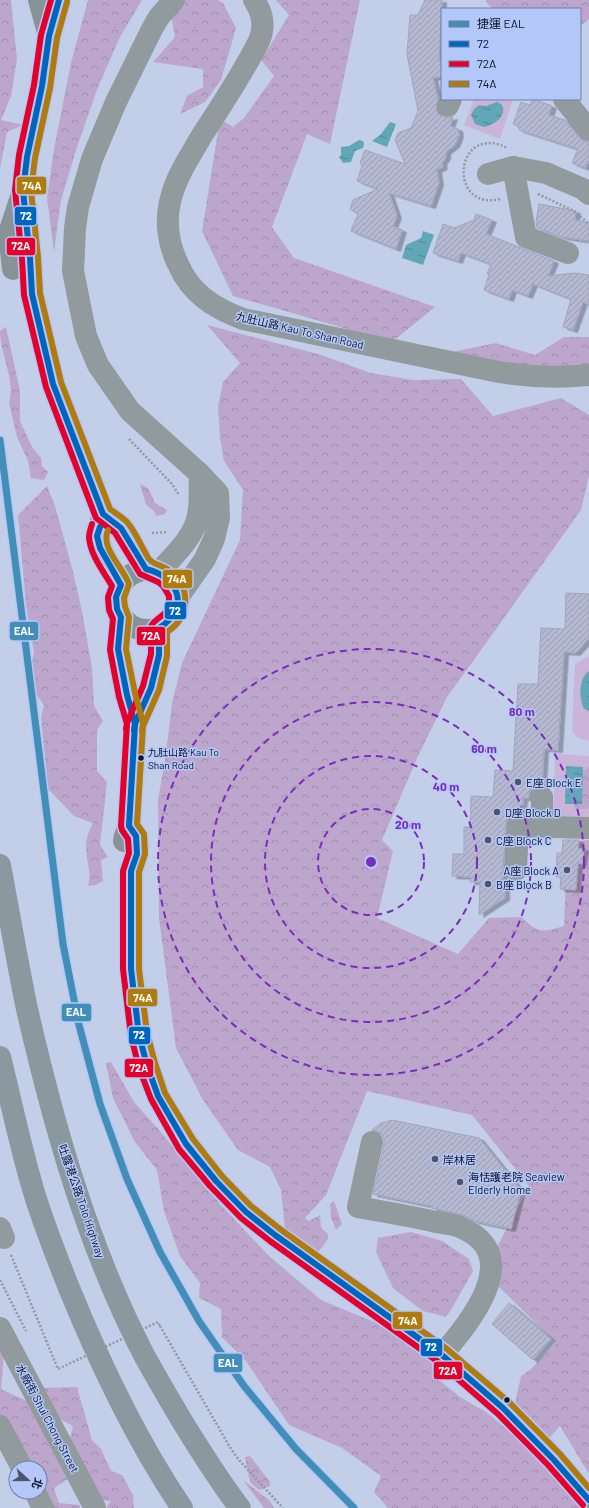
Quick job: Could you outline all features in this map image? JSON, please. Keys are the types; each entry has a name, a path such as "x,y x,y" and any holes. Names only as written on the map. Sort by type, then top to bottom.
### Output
{"highway":[{"name":"吐露港公路 Tolo Highway","path":"0,865 27,1007 38,1055 76,1190 92,1234 122,1308 144,1354 189,1432 240,1508"},
{"path":"0,1057 33,1189 48,1234 77,1308 103,1367 126,1412 182,1508"}],"main road":[{"path":"39,0 49,36"},
{"path":"32,294 7,264 9,234 23,191 27,157 42,86 49,36 59,0"},
{"path":"23,191 32,294 54,384 103,514 121,528 153,571 172,582 176,591 176,610 172,618 159,628 152,630 141,630 129,625 121,617"},
{"path":"103,514 97,536 106,560 121,585"},
{"path":"153,571 131,574 121,585 116,597 116,603 121,617 118,649 127,696 135,724 130,826 136,836 136,854 130,871 131,969 139,1035 147,1065 158,1096 186,1144 216,1181 246,1212 274,1235 442,1355 503,1408 554,1460 589,1500"},
{"path":"135,724 151,688 159,655 159,628"}],"street":[{"path":"174,0 159,17 152,29 116,102 92,159 78,207 75,228 74,270 86,336 98,365 130,411 200,474 218,493 219,518 214,539 205,559 177,599"},
{"name":"九肚山路 Kau To Shan Road","path":"254,0 260,12 262,35 186,162 173,190 169,203 168,231 175,258 181,271 200,296 212,305 243,319 483,369 538,377 570,377 589,375"},
{"path":"565,100 589,130"},
{"path":"488,174 513,167 546,173 587,186"},
{"path":"513,167 526,237 568,253"},
{"path":"153,571 185,542 194,529 198,515 200,474"},
{"path":"542,797 542,826"},
{"path":"516,870 518,826 589,828"},
{"path":"372,1142 358,1207 461,1227 476,1235 489,1251 491,1272 485,1295 457,1337 442,1355"},
{"name":"水廠街 Shui Chong Street","path":"0,1328 95,1508"},
{"path":"0,1426 18,1460"}],"path":[{"path":"126,436 172,484 182,498"},
{"path":"152,533 167,532 173,527"},
{"path":"2,1233 58,1369 158,1322 239,1460 283,1508"}],"shaded area":[{"path":"474,100 513,100 500,139 464,125"},
{"path":"589,656 589,741 581,739 573,733 572,730 575,664"},
{"path":"555,754 589,756 589,817 553,816"}],"green space":[{"path":"0,0 11,0 17,59 11,96 1,120 23,125 7,132 0,169"},
{"path":"88,0 142,0 120,37 98,87 76,150 61,200 54,252 47,198 54,149 71,63"},
{"path":"182,0 218,0 223,3 236,28 221,80 205,102 180,114 187,96 203,87 203,69 153,62 175,37 170,10"},
{"path":"276,0 360,0 330,144 307,134 272,227 294,258 435,307 392,342 233,296 202,231 220,119 233,127 244,118 274,76 261,60 289,15"},
{"path":"486,0 589,0 589,19 581,25 581,8 492,8"},
{"path":"207,325 318,354 371,373 413,380 461,379 493,416 561,398 589,415 589,476 581,510 447,697 418,756 382,840 393,851 377,918 458,954 489,918 521,917 536,929 540,930 550,930 564,926 566,880 578,841 589,840 589,1474 560,1426 543,1445 512,1417 521,1376 530,1370 556,1343 495,1283 496,1249 529,1186 472,1115 367,1091 326,1195 305,1218 309,1221 320,1215 321,1228 328,1234 328,1239 316,1255 285,1229 281,1190 270,1167 238,1150 203,1100 176,1048 159,918 158,800 166,754 172,703 182,663 240,540 243,490 224,461 220,438 218,407 223,382 240,363"},
{"path":"6,327 20,391 20,421 32,447 41,458 42,466 48,472 44,480 31,478 28,461 17,437 9,403 11,386 2,349 0,331"},
{"path":"564,337 589,337 589,372 538,375 452,352 496,343 535,355"},
{"path":"140,484 148,488 155,503 167,510 165,514 156,516 154,511 146,505"},
{"path":"47,486 55,506 72,568 82,611 92,668 94,706 103,721 97,730 97,771 107,782 100,845 108,857 101,860 103,881 96,885 88,886 89,874 86,844 87,836 93,823 74,816 48,789 41,717 44,705 35,693 31,664 34,652 26,605 18,515"},
{"path":"588,767 589,807 586,809 574,809 575,778"},
{"path":"111,1062 134,1102 160,1131 219,1203 269,1256 321,1300 391,1329 430,1351 433,1375 460,1397 486,1412 553,1468 586,1508 388,1508 374,1492 381,1476 342,1448 289,1425 246,1361 222,1337 221,1309 199,1298 200,1283 180,1256 164,1211 157,1170 135,1142 113,1098 106,1063"},
{"path":"334,1201 342,1224 336,1230 331,1217 330,1204"},
{"path":"411,1232 442,1241 469,1259 473,1271 446,1317 423,1311 393,1288 376,1252 378,1238"},
{"path":"0,1346 4,1353 1,1389 31,1403 69,1478 54,1488 59,1503 80,1505 80,1508 50,1508 45,1500 48,1500 48,1460 24,1460 0,1416"},
{"path":"77,1387 92,1440 101,1449 111,1471 122,1475 133,1495 134,1508 106,1508 111,1501 98,1500 69,1442 73,1426 56,1417 40,1388"},
{"path":"250,1456 270,1482 270,1486 259,1490 250,1482 245,1457"},
{"path":"243,1480 270,1501 274,1508 264,1508"}],"water":[{"path":"497,102 500,103 503,108 503,114 499,119 484,127 475,124 471,115 474,109 479,105 486,106"},
{"path":"390,122 396,124 387,147 372,141 381,134"},
{"path":"359,140 363,141 363,148 355,151 351,162 343,163 339,157 341,155 341,147 349,146"},
{"path":"423,231 434,235 423,265 402,258 406,245 421,238"},
{"path":"589,671 589,711 584,709 582,705 580,689 585,674"},
{"path":"566,766 583,767 582,804 565,804"}],"building":[{"path":"425,0 442,0 439,61 441,60 441,76 433,78 438,98 436,108 438,114 443,117 453,117 450,126 458,129 459,135 455,145 446,152 446,157 442,163 443,167 437,170 439,183 431,206 389,193 397,216 393,226 402,230 396,249 351,231 358,214 350,209 353,200 378,189 357,181 362,166 360,163 365,150 405,164 395,140 398,133 411,128 418,111 407,54 410,15 418,15"},
{"path":"532,100 536,100 552,106 549,115 565,120 580,138 589,142 589,161 585,168 572,163 578,149 519,130 520,127 513,124 521,102 530,105"},
{"path":"539,204 576,211 575,220 589,223 589,241 562,237 537,228 536,222"},
{"path":"476,214 492,220 486,234 554,261 548,276 574,273 589,275 589,305 583,302 573,330 563,327 571,299 533,284 528,296 512,290 509,299 484,290 489,275 487,274 491,264 461,253 458,261 433,253 443,224 454,228 474,220"},
{"path":"566,593 589,594 589,638 576,653 564,652 558,750 544,749 542,785 536,786 531,790 529,793 529,798 523,798 522,814 512,815 507,820 502,887 505,887 505,898 479,915 480,882 470,882 471,877 452,876 453,854 464,854 464,827 470,827 471,796 493,797 495,770 513,771 518,684 538,684 541,628 565,629"},
{"name":"A座 Block A","path":"563,840 579,840 578,849 584,849 582,864 578,863 576,890 560,889 561,877 556,877 557,853 562,853"},
{"path":"392,1120 479,1138 521,1190 511,1229 475,1221 463,1215 432,1208 432,1206 373,1194 384,1139 381,1133 372,1130 381,1123"},
{"path":"509,1303 551,1339 533,1360 492,1324"}],"metro line":[{"name":"EAL","path":"0,440 63,944 79,1025 100,1104 127,1179 160,1252 199,1321 244,1386 296,1449 354,1508"}],"transit line":[{"name":"72A","path":"51,0 41,35 34,85 19,155 15,190 24,295 46,387 96,518 115,533 140,574 158,582 163,586 169,596 169,607 165,613 151,626 151,654 143,686 127,723 121,826 128,839 129,853 123,871 123,969 131,1036 139,1068 151,1099 179,1149 210,1186 241,1218 270,1241 437,1361 498,1414 548,1465 583,1505"},
{"name":"72","path":"59,0 49,36 42,86 27,157 23,191 32,294 53,384 103,514 121,528 146,569 157,573 173,586 177,594 178,603 169,620 159,628 159,655 151,688 135,724 129,826 136,836 137,854 131,871 131,969 139,1035 147,1065 158,1096 186,1144 216,1181 246,1212 275,1235 442,1355 503,1408 554,1460 589,1500"},
{"name":"74A","path":"67,2 57,38 50,88 35,158 31,191 40,293 61,382 110,509 125,520 130,526 150,560 165,568 175,576 181,584 185,601 181,618 167,632 167,656 159,690 143,726 137,824 144,834 145,854 139,872 139,969 147,1033 165,1093 193,1139 222,1176 251,1206 280,1229 447,1349 509,1402 560,1454 589,1488"},
{"name":"72A","path":"92,524 89,537 92,550 112,586 108,597 109,610 113,619 110,650 119,697 127,724 126,729"},
{"name":"72","path":"100,527 97,536 100,548 121,585 116,597 117,609 121,617 118,649 127,695 135,724 134,730"},
{"name":"74A","path":"108,530 106,537 107,544 129,584 124,598 125,607 129,617 126,649 143,723 142,731"}],"place":[{"name":"九肚山路 Kau To Shan Road","path":"141,758"},
{"name":"E座 Block E","path":"518,782"},
{"name":"D座 Block D","path":"497,812"},
{"name":"C座 Block C","path":"488,840"},
{"name":"A座 Block A","path":"567,870"},
{"name":"B座 Block B","path":"488,884"},
{"name":"岸林居","path":"435,1159"},
{"name":"海恬護老院 Seaview Elderly Home","path":"460,1182"}]}
